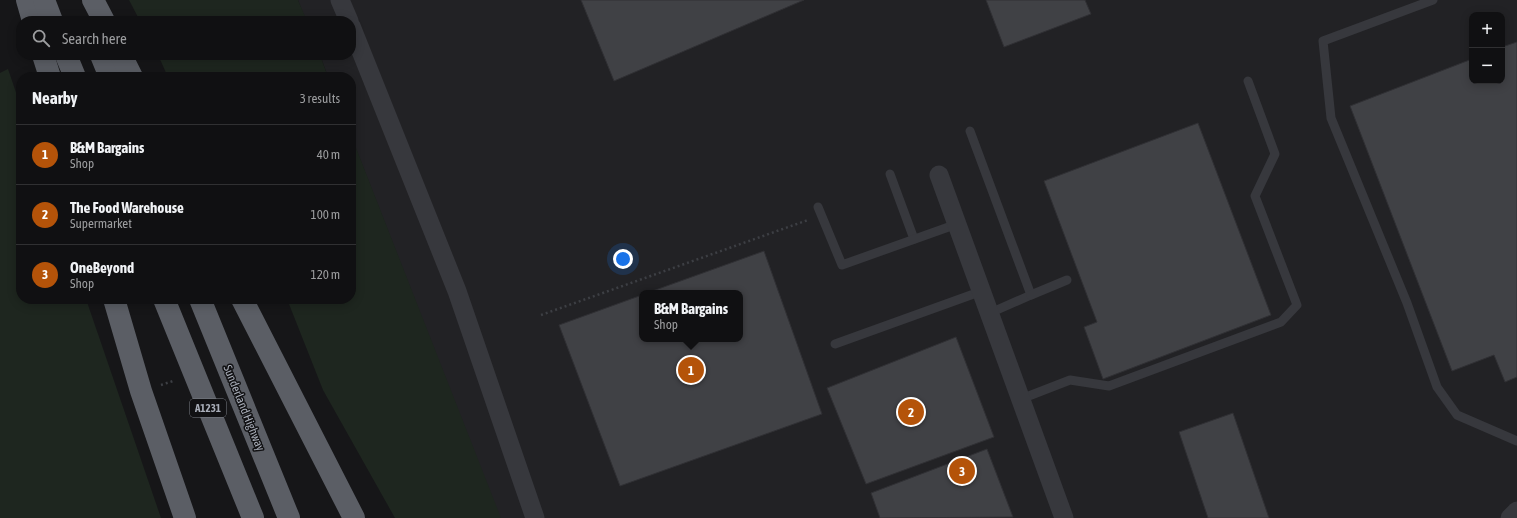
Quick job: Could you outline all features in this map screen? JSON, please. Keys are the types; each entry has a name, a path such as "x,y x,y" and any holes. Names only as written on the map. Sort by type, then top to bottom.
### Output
{"highway":[{"path":"27,0 32,16"},
{"path":"44,0 50,16"},
{"path":"78,0 85,16"},
{"path":"93,0 101,16"},
{"path":"45,60 48,72"},
{"path":"68,60 73,72"},
{"path":"103,60 108,72"},
{"path":"124,60 130,72"},
{"path":"115,304 141,391 185,518"},
{"name":"A1231","path":"166,304 253,518"},
{"name":"Sunderland Highway","path":"202,304 288,518"},
{"path":"245,304 354,518"}],"street":[{"path":"340,0 347,16"},
{"path":"356,39 456,291 535,518"},
{"path":"939,175 1064,518"},
{"path":"1510,518 1517,511"}],"lane":[{"path":"1433,0 1323,40 1331,118 1407,303 1437,387 1457,415 1517,441"},
{"path":"1021,399 1070,380 1109,386 1281,322 1297,306 1255,196 1275,154 1248,81"},
{"path":"970,131 1031,295"},
{"path":"890,174 914,239"},
{"path":"820,211 842,265 957,224"},
{"path":"990,312 1068,280"},
{"path":"835,344 982,291"}],"path":[{"path":"541,315 820,211"}],"shaded area":[{"path":"129,0 298,0 305,16 137,16"},
{"path":"298,0 1517,0 1517,518 500,518 356,149 356,72 326,72 322,60 356,60 356,16 304,16"},
{"path":"160,60 322,60 326,72 166,72"},
{"path":"8,69 16,92 16,304 88,304 161,518 0,518 0,73"},
{"path":"356,148 501,518 395,518 323,390 289,304 356,304"}],"building":[{"path":"581,0 804,0 614,81"},
{"path":"986,0 1085,0 1091,14 1004,47"},
{"path":"1517,42 1517,377 1505,382 1494,355 1452,371 1350,106 1469,60 1469,84 1505,84 1505,46"},
{"path":"1198,123 1271,315 1103,379 1084,327 1097,322 1044,181"},
{"path":"764,251 822,414 620,486 559,325 639,296 639,342 743,342 743,290 655,290"},
{"path":"956,337 994,437 866,484 827,388"},
{"path":"1233,413 1269,518 1208,518 1179,432"},
{"path":"987,449 1013,517 880,518 871,493"}],"place":[{"name":"B&M Bargains","path":"691,370"},
{"name":"The Food Warehouse","path":"911,412"},
{"name":"OneBeyond","path":"962,471"}]}
